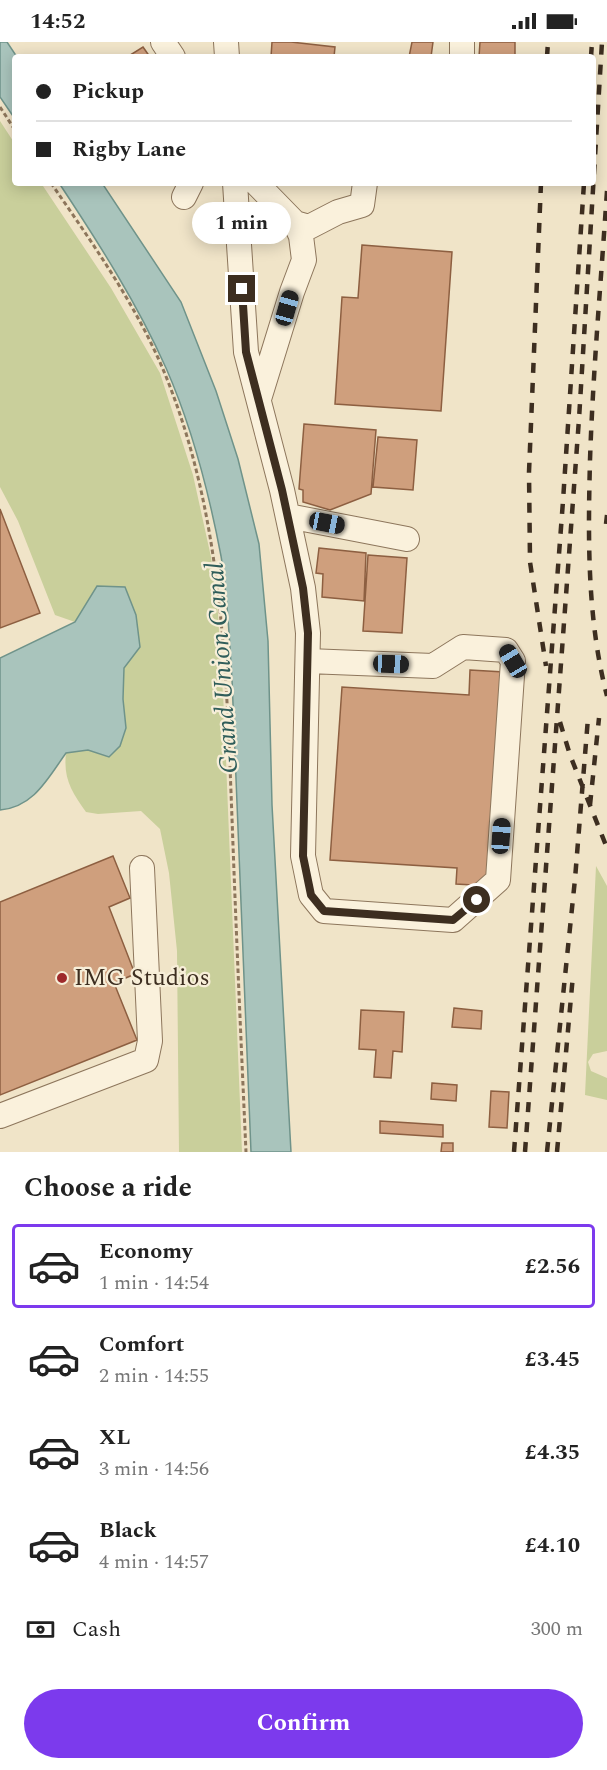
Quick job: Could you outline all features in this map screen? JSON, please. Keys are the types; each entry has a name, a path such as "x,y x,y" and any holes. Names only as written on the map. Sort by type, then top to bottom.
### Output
{"street":[{"path":"235,186 246,352 288,516 303,588 308,633 303,856 311,895 324,911 453,920 498,880 513,661 506,650 463,647 433,666 308,661"},
{"path":"259,186 295,223 301,236 304,260 259,399"},
{"path":"295,223 309,227 338,212 363,205 365,186"},
{"path":"288,516 407,539"},
{"path":"0,1116 146,1060 150,1041 142,868"}],"path":[{"path":"0,107 12,125"},
{"path":"53,186 124,295 146,332 165,373 180,412 215,556 227,678 246,1152"}],"green space":[{"path":"0,121 12,139 12,186 43,186 111,288 160,373 193,475 211,557 218,614 242,1152 179,1152 177,951 169,873 160,829 141,811 98,814 86,812 67,778 65,762 66,753 88,750 109,757 126,728 123,699 124,668 97,586 75,622 55,615 18,521 0,487"},
{"path":"596,866 607,886 607,1051 593,1054 588,1062 591,1071 607,1078 607,1100 585,1095"}],"water":[{"path":"0,42 7,42 15,54 12,54 12,115 0,97"},
{"path":"61,186 104,186 181,302 216,391 238,459 259,544 268,641 272,805 291,1152 251,1152 232,679 225,586 211,508 192,437 166,368 130,296"},
{"path":"97,586 125,587 136,615 140,647 124,668 123,699 126,728 120,746 109,757 88,750 66,753 39,790 31,797 12,808 0,810 0,658 75,622"}],"building":[{"path":"272,42 335,47 334,54 271,54"},
{"path":"412,42 433,42 431,54 410,54"},
{"path":"480,42 515,42 515,54 479,54"},
{"path":"143,47 148,54 132,54"},
{"path":"362,245 452,252 441,411 335,404 342,297 358,298"},
{"path":"304,424 376,430 371,494 330,510 303,502 303,490 299,489"},
{"path":"378,437 417,440 413,490 373,487"},
{"path":"0,509 40,613 0,628"},
{"path":"319,548 366,553 364,601 322,597 323,574 316,573"},
{"path":"368,555 407,558 402,633 363,631"},
{"path":"470,670 504,672 490,886 456,884 457,868 330,860 342,687 469,695"},
{"name":"IMG Studios","path":"113,856 130,898 109,907 135,974 114,983 137,1040 0,1095 0,902"},
{"path":"454,1008 482,1011 481,1029 452,1027"},
{"path":"361,1010 404,1012 402,1052 393,1051 391,1078 374,1077 376,1050 359,1049"},
{"path":"432,1083 457,1085 456,1101 431,1099"},
{"path":"491,1091 509,1092 507,1128 489,1127"},
{"path":"380,1121 443,1125 443,1137 380,1133"},
{"path":"442,1143 453,1143 453,1152 441,1152"}],"railway":[{"path":"547,54 548,42"},
{"path":"591,54 592,42"},
{"path":"596,140 602,42"},
{"path":"541,186 529,472 530,562 546,666"},
{"path":"514,1152 563,501 584,186"},
{"path":"525,1152 579,419 593,186"},
{"path":"607,191 593,393 589,519 592,608 600,667 607,696"},
{"path":"606,524 607,515"},
{"path":"547,1152 575,879 588,718"},
{"path":"590,805 599,718"},
{"path":"560,722 570,755 607,848"},
{"path":"557,1152 573,975"}],"place":[{"name":"IMG Studios","path":"62,978"}],"route":[{"path":"242,289 246,352 282,490 303,588 308,633 303,856 311,895 324,911 453,920 477,900"}],"water label":[{"name":"Grand Union Canal","path":"222,668"}]}
